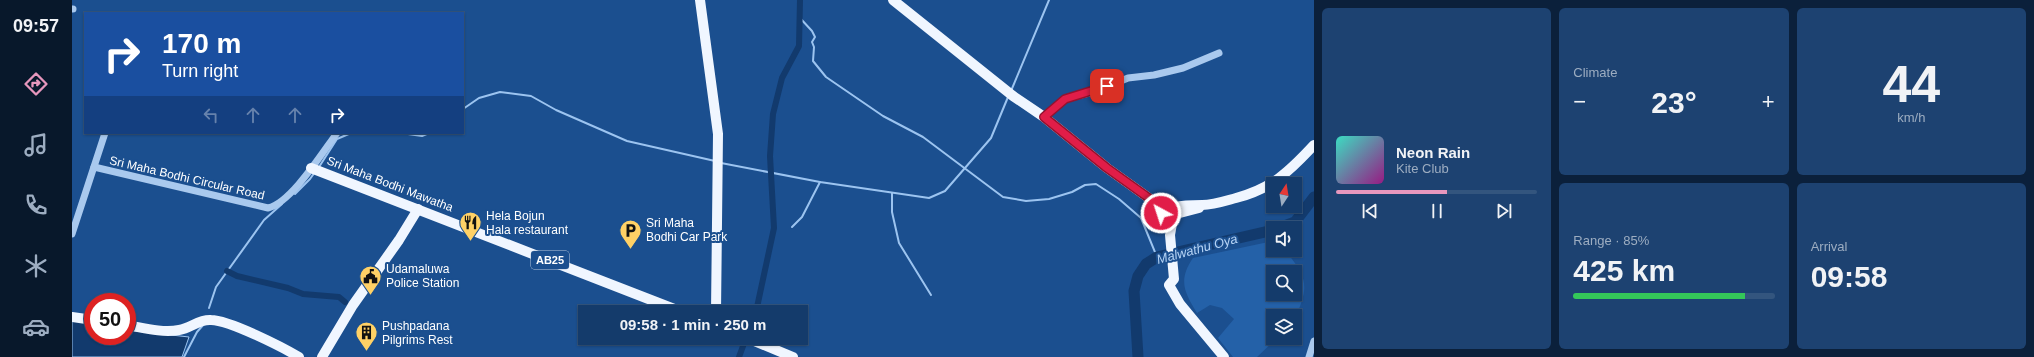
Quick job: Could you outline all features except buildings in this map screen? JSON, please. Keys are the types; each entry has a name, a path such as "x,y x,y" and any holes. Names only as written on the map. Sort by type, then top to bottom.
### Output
{"main road":[{"path":"700,0 715,102 718,154 716,305"},
{"path":"892,0 1013,96 1044,117 1107,168 1170,213"},
{"path":"1170,213 1192,204 1202,205 1228,201 1262,190 1291,168 1314,145"},
{"name":"Sri Maha Bodhi Mawatha","path":"312,168 664,305"},
{"path":"322,357 353,305 399,240 418,209"},
{"path":"1170,213 1170,245 1174,279 1169,285 1176,298 1224,357"},
{"path":"72,317 84,319"},
{"path":"136,326 172,331 183,329 205,320 228,324 299,357"},
{"path":"764,345 793,357"}],"street":[{"path":"1044,117 1065,99 1097,91 1128,78 1183,68 1219,53"},
{"name":"Sri Maha Bodhi Circular Road","path":"104,134 95,164 268,208 274,207 284,200 312,168 336,134"},
{"path":"72,234 95,164"},
{"path":"1309,357 1314,342"}],"shaded area":[{"path":"1266,242 1266,257 1290,257 1296,265 1266,265 1266,301 1302,301 1300,307 1299,309 1266,309 1266,345 1270,345 1257,357 1233,357 1218,338 1234,319 1222,308 1210,305 1197,313 1184,286 1185,273 1193,258"},
{"path":"1302,275 1304,282 1302,300"},
{"path":"72,320 84,322 84,345 136,345 136,331 189,337 182,357 72,357"}],"waterway":[{"path":"758,305 774,228 770,156 773,114 782,78 799,46 800,0"},
{"path":"1011,91 1049,0"},
{"path":"800,18 812,31 815,37 812,42 814,47 813,61 826,77 883,116 923,137 1003,197 1026,201 1049,199 1072,192 1085,185 1096,184 1119,199 1141,218 1157,257"},
{"path":"464,108 479,98 500,92 531,96 556,110 627,141 715,161"},
{"path":"721,163 820,182 929,198 945,191 991,138 1008,97"},
{"path":"319,167 337,139 349,134"},
{"path":"408,134 422,136 427,134"},
{"path":"295,194 315,172"},
{"path":"792,227 802,217 820,182"},
{"path":"892,193 892,212 899,243 931,295"},
{"name":"Malwathu Oya","path":"1296,221 1314,197"},
{"path":"209,308 216,287 264,220 282,204"},
{"name":"Malwathu Oya","path":"1138,357 1134,291 1138,276 1146,264 1157,257 1266,232"},
{"path":"227,271 237,276 288,288 303,294 339,297 345,302"},
{"path":"184,357 197,332 204,324"},
{"path":"739,357 743,345"}],"place":[{"name":"Hela Bojun Hala restaurant","path":"471,242"},
{"name":"Sri Maha Bodhi Car Park","path":"630,250"},
{"name":"Udamaluwa Police Station","path":"370,296"},
{"name":"Pushpadana Pilgrims Rest","path":"366,352"}],"route":[{"path":"1107,86 1097,91 1065,99 1044,117 1107,168 1153,201 1161,213"}]}
